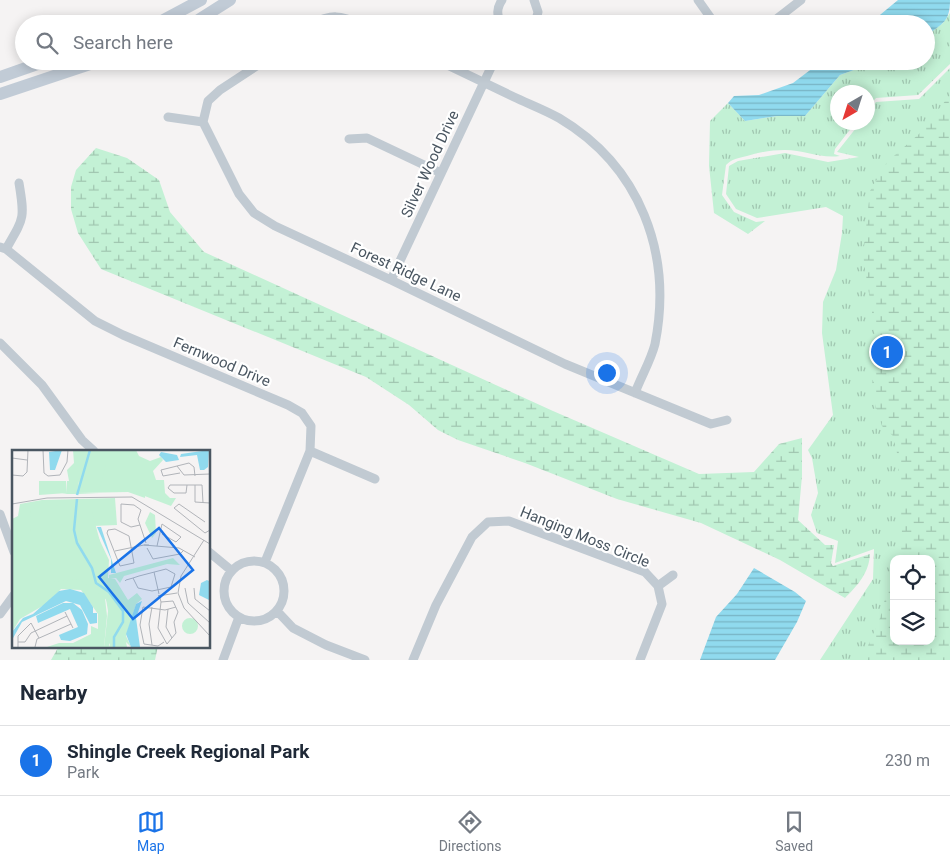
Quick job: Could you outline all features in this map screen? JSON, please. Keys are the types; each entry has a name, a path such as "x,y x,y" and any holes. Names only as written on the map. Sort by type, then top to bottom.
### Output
{"street":[{"path":"172,15 200,0"},
{"path":"206,15 230,0"},
{"path":"534,0 538,12 537,15"},
{"path":"698,0 709,15"},
{"path":"782,15 801,0"},
{"path":"498,2 498,15"},
{"path":"0,77 20,70"},
{"path":"0,94 59,70"},
{"path":"168,117 203,122 208,101 220,90 250,70"},
{"path":"458,70 559,118 594,143 629,184 644,212 657,256 660,299 654,345 635,393"},
{"name":"Silver Wood Drive","path":"391,280 489,70"},
{"name":"Forest Ridge Lane","path":"203,122 239,194 254,213 275,226 564,364 711,424 728,420"},
{"path":"349,139 366,138 441,173"},
{"path":"3,248 22,223 24,211 19,183"},
{"name":"Fernwood Drive","path":"3,248 95,321 123,335 288,405 302,413 311,426 310,451 265,562"},
{"path":"0,338 8,350"},
{"path":"0,343 42,385 82,440 93,450"},
{"path":"310,451 375,479"},
{"path":"0,514 12,547"},
{"name":"Hanging Moss Circle","path":"413,660 436,605 472,537 488,522 509,521 645,572 658,586 662,604 640,660"},
{"path":"210,553 232,571"},
{"path":"248,561 265,562 276,570 282,579 284,587 282,602 277,610 268,617 250,620 239,617 227,603 224,593 225,581 238,565 248,561"},
{"path":"658,586 673,575"},
{"path":"0,614 12,598"},
{"path":"277,610 293,628 326,646 364,660"},
{"path":"223,660 239,617"}],"green space":[{"path":"950,13 950,64 918,95 875,99 875,85 831,85 840,75 854,70 935,70 935,29 943,23"},
{"path":"950,68 950,660 820,660 873,579 874,549 835,563 838,541 817,533 811,515 818,493 812,458 808,450 833,415 822,333 823,302 836,270 843,216 826,207 757,218 736,209 726,194 729,166 738,161 785,153 828,162 859,157 837,152 854,130 875,130 876,102 919,99"},
{"path":"830,87 830,130 850,130 835,149 834,154 840,156 833,157 792,150 780,150 761,152 733,160 726,165 722,195 734,212 756,222 765,221 748,234 714,213 709,166 710,121 728,103 745,121 777,116 805,116"},
{"path":"950,95 950,660 862,660 880,618 890,579 890,645 935,645 935,555 896,555 902,531 897,453 893,436 882,426 875,404 872,377 875,372 875,330 863,257 870,191 887,162 919,134"},
{"path":"96,148 127,158 159,180 170,212 204,252 553,411 699,474 754,472 779,444 802,438 802,476 798,520 825,545 834,545 831,563 833,566 870,554 865,573 845,598 780,560 701,523 617,499 525,463 458,440 438,430 409,405 366,377 101,269 78,233 71,209 71,187 76,170"},
{"path":"58,648 158,648 155,660 51,660"}],"water":[{"path":"898,0 950,0 947,18 935,29 935,15 880,15"},
{"path":"810,70 854,70 840,75 805,116 777,116 745,121 728,103 734,96 759,95 793,83"},
{"path":"754,568 795,592 806,601 797,622 775,660 700,660 716,617 737,594"}],"place":[{"name":"Shingle Creek Regional Park","path":"887,352"}]}
